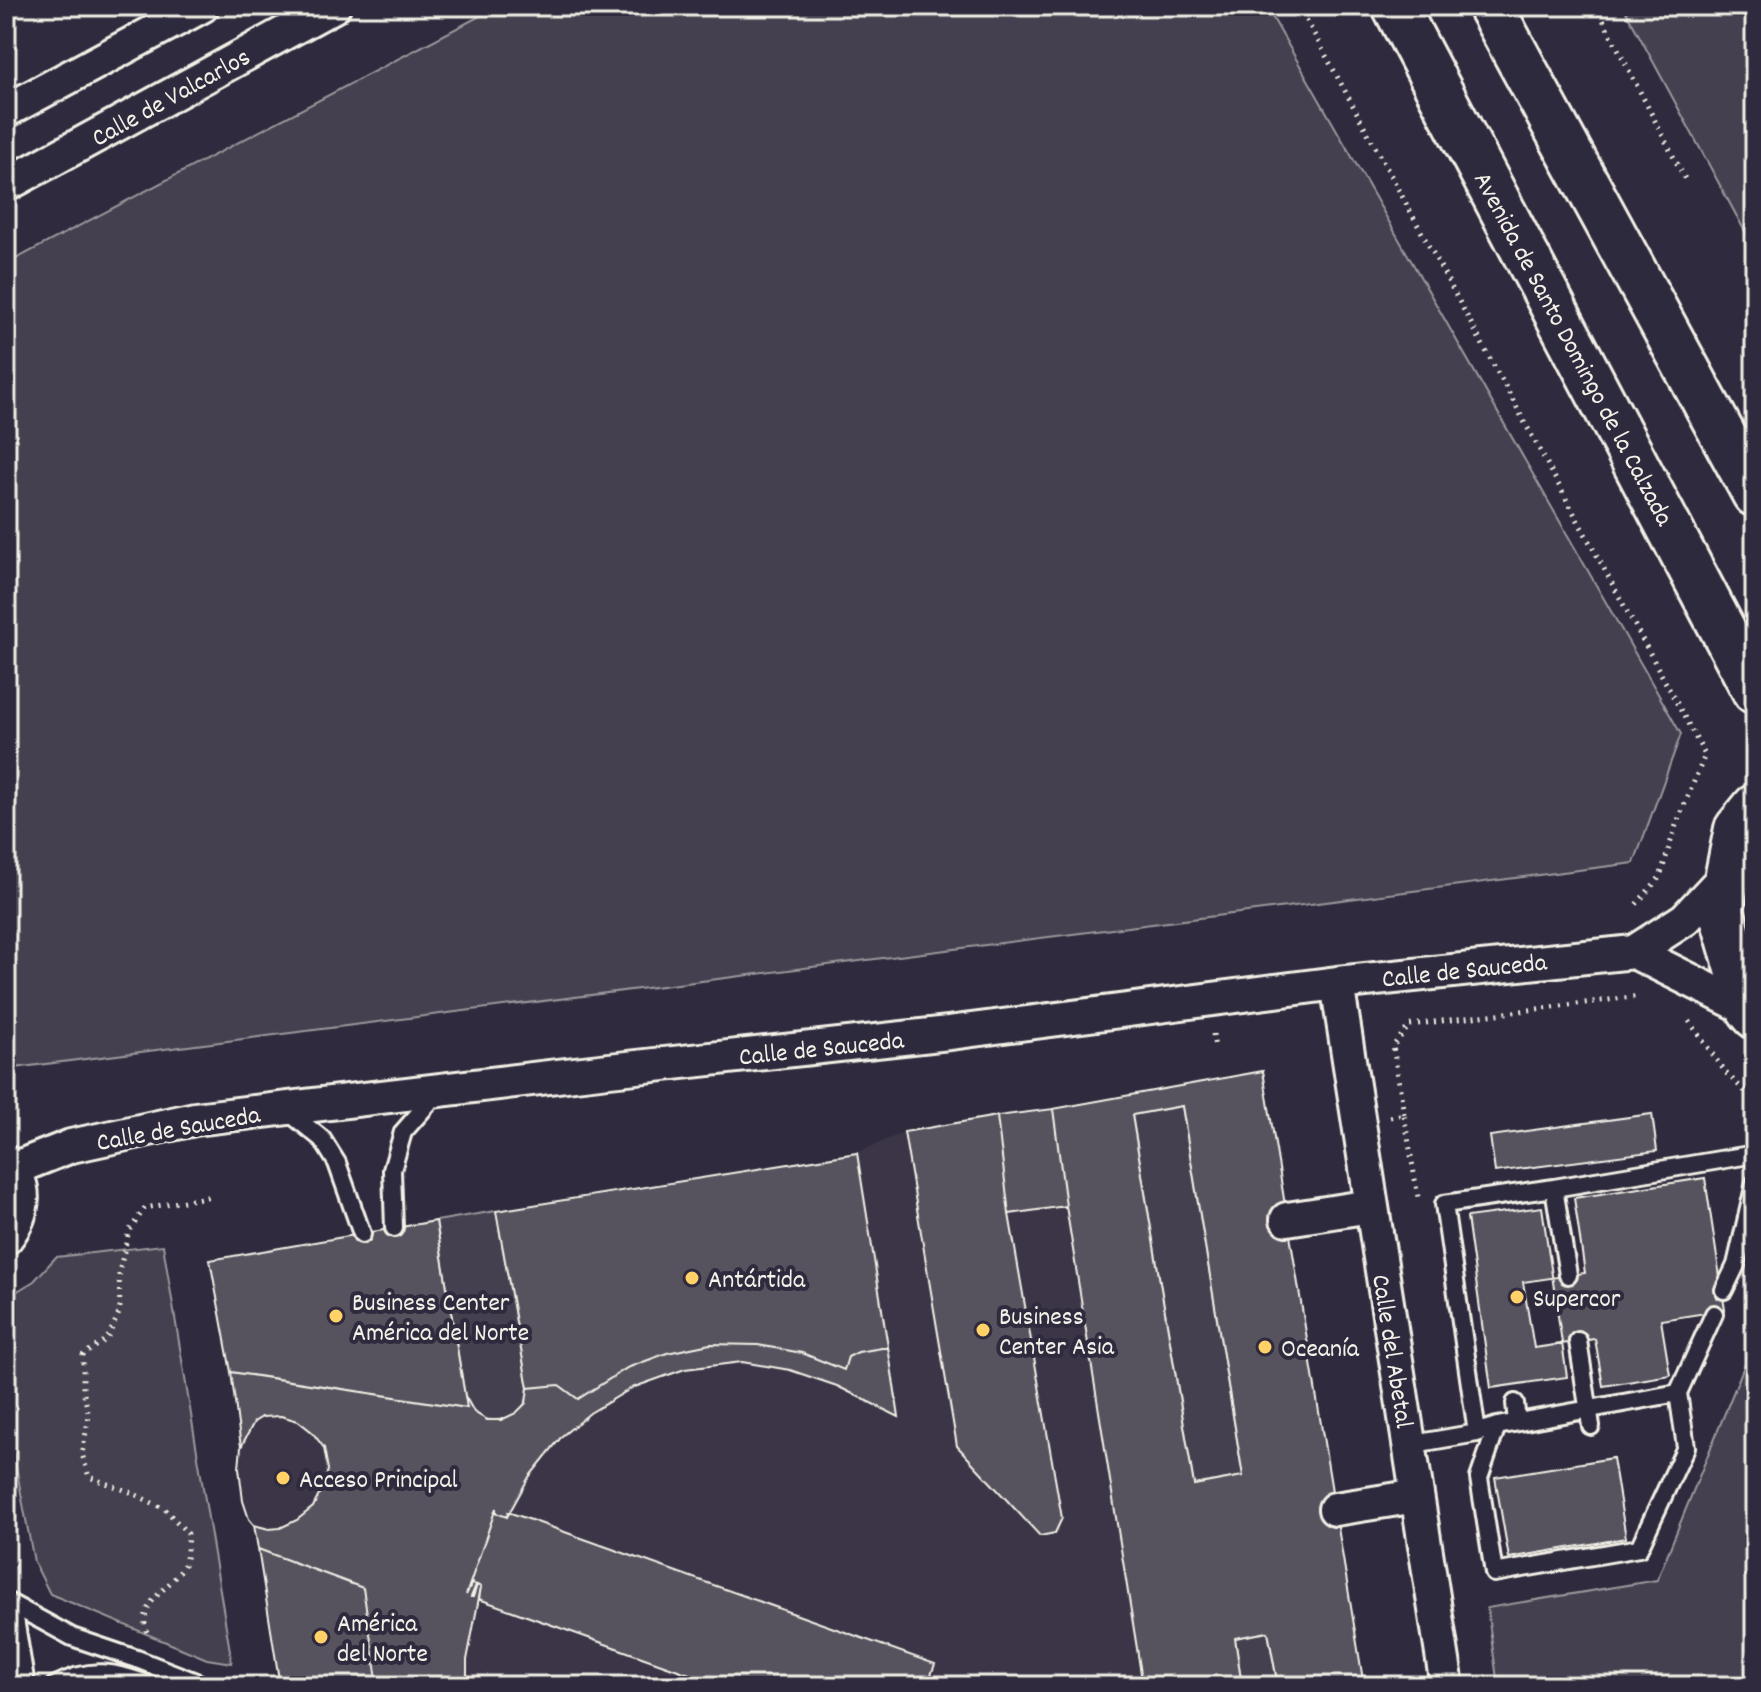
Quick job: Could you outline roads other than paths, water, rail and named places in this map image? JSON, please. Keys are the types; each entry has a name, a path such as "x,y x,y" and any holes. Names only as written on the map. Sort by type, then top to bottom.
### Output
{"street":[{"path":"6,111 202,6"},
{"name":"Calle de Valcarlos","path":"6,185 334,6"},
{"name":"Avenida de Santo Domingo de la Calzada","path":"1395,6 1755,691"},
{"path":"1490,6 1755,494"},
{"path":"1752,1013 1721,910 1737,829 1755,807"},
{"name":"Calle de Sauceda","path":"10,1165 71,1146 195,1119 964,1031 1337,983 1634,952 1685,919 1729,872"},
{"path":"1634,952 1752,1013"},
{"name":"Calle del Abetal","path":"1337,983 1447,1686"},
{"path":"6,1238 16,1225 22,1197 20,1182 10,1165"},
{"path":"1287,1219 1371,1206"},
{"path":"1335,1509 1417,1496"},
{"path":"6,1613 18,1686"}],"lane":[{"path":"394,1228 392,1170 403,1132 441,1090"},
{"path":"284,1108 322,1139 337,1163 362,1234"},
{"path":"1477,1433 1444,1204 1755,1154"},
{"path":"1724,1290 1736,1265 1755,1183"},
{"path":"1554,1188 1568,1275"},
{"path":"1497,1426 1479,1478 1494,1573 1639,1548 1686,1447 1678,1393 1713,1326"},
{"path":"1578,1341 1589,1418"},
{"path":"1408,1445 1477,1433 1517,1422 1589,1418 1678,1393"},
{"path":"1515,1403 1517,1422"},
{"path":"6,1601 72,1637 206,1686"},
{"path":"54,1686 70,1677 90,1672 122,1675 152,1686"}],"place":[{"name":"Antártida","path":"692,1278"},
{"name":"Supercor","path":"1517,1297"},
{"name":"Business Center América del Norte","path":"336,1316"},
{"name":"Business Center Asia","path":"983,1330"},
{"name":"Oceanía","path":"1265,1347"},
{"name":"Acceso Principal","path":"283,1478"},
{"name":"América del Norte","path":"321,1637"}]}
